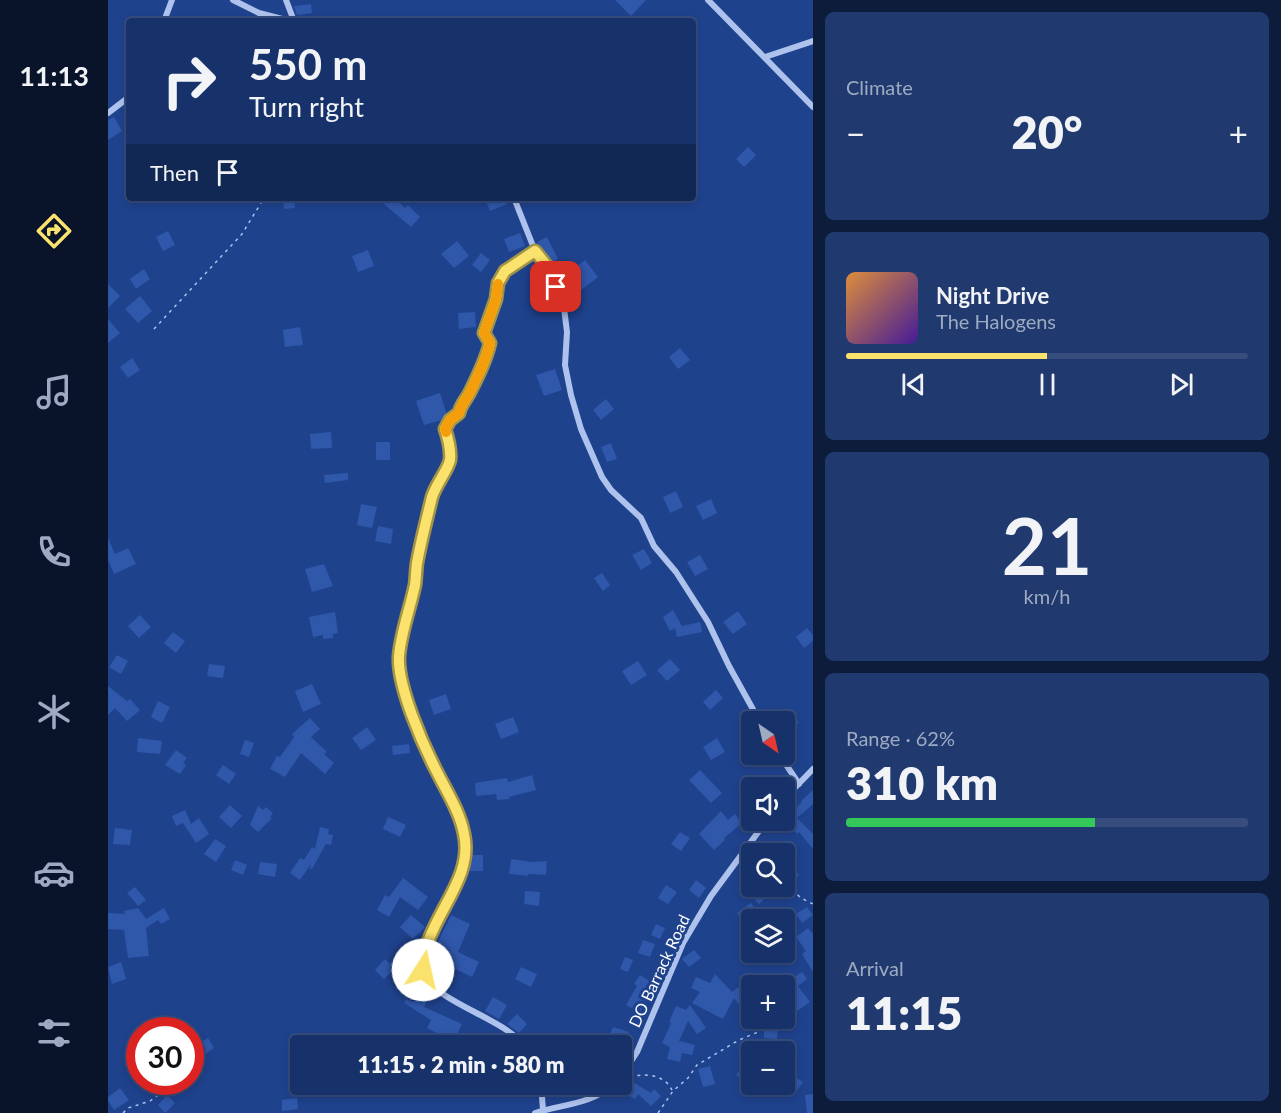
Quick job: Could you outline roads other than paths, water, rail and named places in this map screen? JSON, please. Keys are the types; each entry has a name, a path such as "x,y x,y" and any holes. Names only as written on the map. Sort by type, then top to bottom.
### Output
{"street":[{"path":"165,18 172,0"},
{"path":"233,0 259,14 278,18"},
{"path":"286,0 291,18"},
{"path":"708,0 813,107"},
{"path":"765,57 813,41"},
{"path":"108,113 126,99"},
{"path":"515,201 535,251 548,267 564,308 567,332 565,365 571,395 581,429 602,477 611,490 640,518 654,546 676,572 708,622 754,711"},
{"path":"513,1035 436,988 423,970 425,948 431,933 443,906 459,880 465,858 465,835 455,806 435,769 412,712 401,681 399,658 415,585 418,557 433,494 438,480 450,461 445,429 450,420 459,413 461,404 468,396 488,354 490,343 484,333 496,299 498,283 505,271 535,251"},
{"path":"786,765 799,784"},
{"path":"795,788 813,768"},
{"name":"DO Barrack Road","path":"632,1062 683,943 711,896 758,831"},
{"path":"542,1095 543,1110"},
{"path":"535,1113 584,1102 598,1095"}]}
